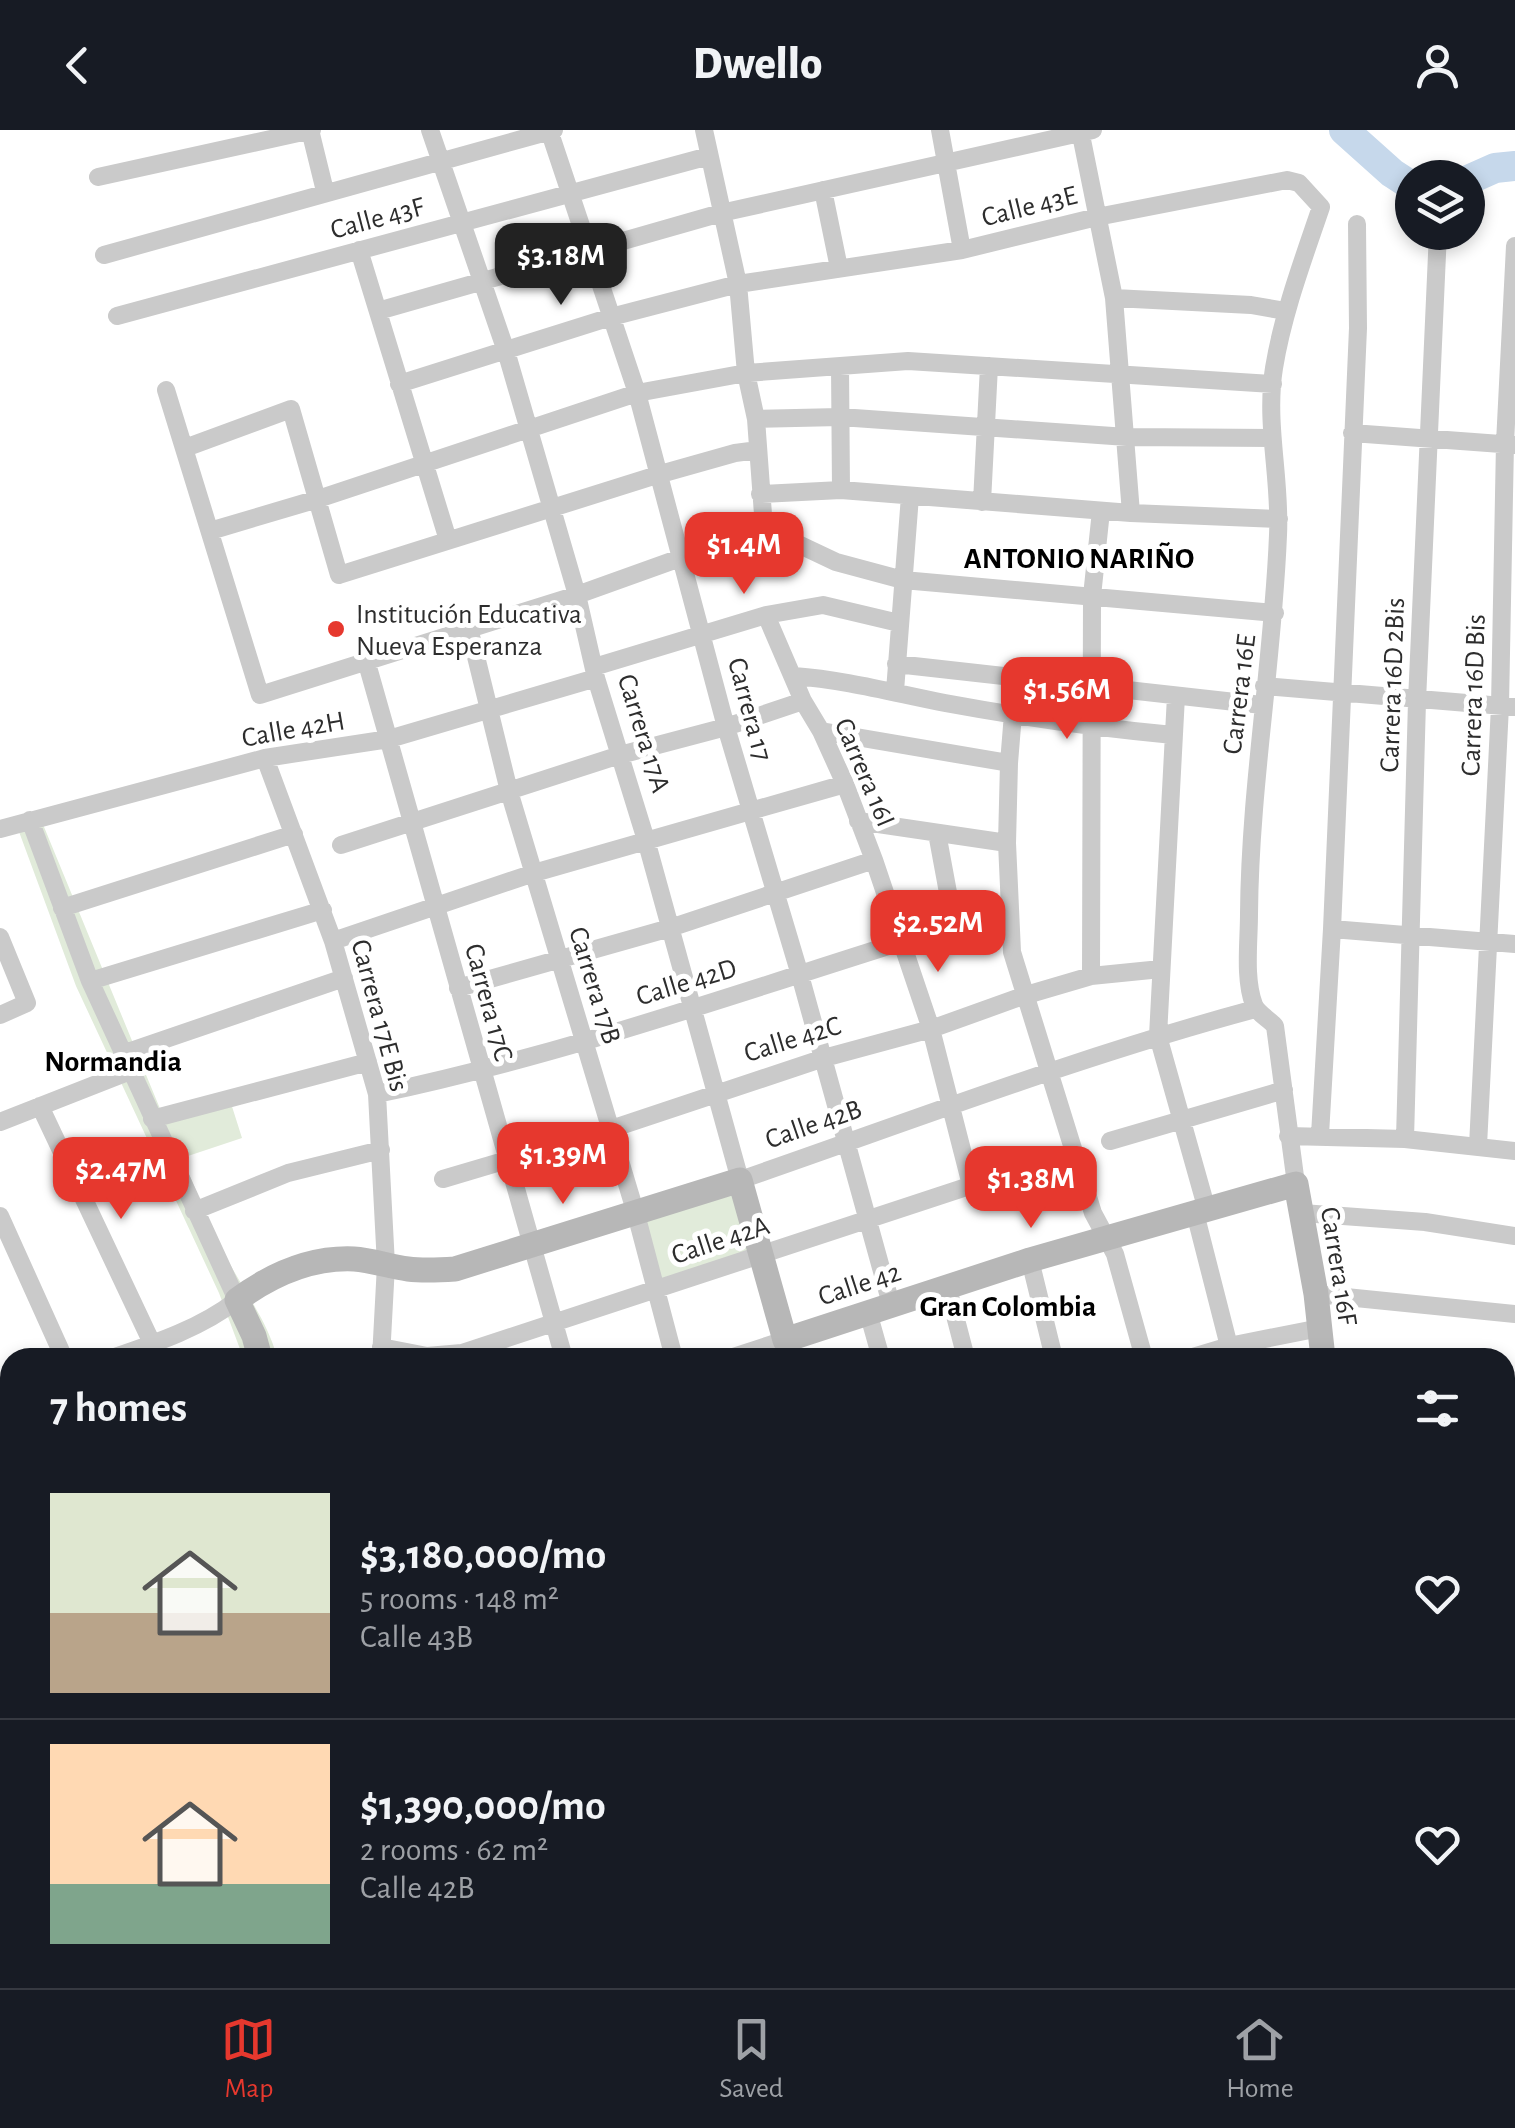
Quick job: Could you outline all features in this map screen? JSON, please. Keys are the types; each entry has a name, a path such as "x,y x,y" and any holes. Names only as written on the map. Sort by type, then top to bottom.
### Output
{"street":[{"path":"98,177 311,130 325,191"},
{"name":"Carrera 17A","path":"430,130 506,351 788,1348"},
{"path":"104,255 551,130"},
{"name":"Carrera 17","path":"551,130 637,393 726,727 824,1058 866,1220 880,1308 881,1348"},
{"path":"704,130 738,284 746,373 756,419 764,528"},
{"path":"940,130 962,250"},
{"path":"1085,131 1096,216 1114,298 1131,513"},
{"name":"Calle 43E","path":"378,311 721,213 1085,131"},
{"name":"Calle 43F","path":"117,316 709,156"},
{"name":"Calle 43E","path":"398,384 611,317 738,284 962,250 1096,216 1288,180 1299,183 1320,207"},
{"path":"823,190 840,268"},
{"name":"Carrera 16E","path":"1296,1184 1275,1026 1256,1010 1249,979 1250,850 1262,705 1275,612 1279,519 1272,438 1273,384 1286,312 1320,207"},
{"path":"1320,1136 1358,328 1357,224"},
{"name":"Carrera 16D Bis","path":"1478,1146 1508,706 1515,246"},
{"path":"360,250 448,540"},
{"name":"Carrera 16D 2Bis","path":"1405,1139 1427,440 1437,250"},
{"path":"1114,298 1251,305 1286,312"},
{"path":"210,530 318,499 637,393 746,373 908,361 1273,384"},
{"path":"840,366 840,490"},
{"path":"982,502 989,366"},
{"path":"166,390 260,695 577,595 764,528 836,562 903,580 1275,612"},
{"path":"184,448 291,409 338,575 657,475 758,450"},
{"path":"756,419 840,416 1126,438 1272,438"},
{"path":"1352,433 1510,444"},
{"path":"760,494 840,490 1131,513 1279,519"},
{"path":"894,691 910,496"},
{"path":"1091,976 1092,596 1102,511"},
{"name":"Calle 42H","path":"0,829 266,758 389,740 489,711 766,615 824,605 899,623"},
{"name":"Carrera 16I","path":"766,615 845,784 874,860 931,1030 971,1185"},
{"name":"Carrera 17B","path":"469,628 509,791 636,1214 671,1348"},
{"name":"Carrera 17C","path":"366,660 561,1348"},
{"path":"896,664 1262,705"},
{"path":"794,676 845,680 1090,728 1173,735"},
{"path":"1016,677 1009,763 1008,908 1012,952 1092,1213 1107,1237 1141,1348"},
{"path":"1264,686 1508,706"},
{"path":"1176,696 1158,1036 1230,1348"},
{"path":"341,845 803,701"},
{"path":"821,731 1009,763"},
{"name":"Carrera 17E Bis","path":"266,758 333,941 377,1094 386,1265 381,1348"},
{"path":"333,941 534,873 845,784"},
{"path":"30,820 90,981 257,1348"},
{"path":"858,822 1008,843"},
{"path":"62,908 294,834"},
{"name":"Carrera 16I","path":"936,834 954,925"},
{"path":"458,988 670,928 874,860"},
{"name":"Calle 42D","path":"377,1094 481,1072 585,1042 1008,908"},
{"path":"90,981 322,910"},
{"path":"1332,929 1515,944"},
{"path":"0,937 27,1003 0,1015"},
{"name":"Calle 42C","path":"443,1178 611,1129 824,1058 931,1030 1091,976 1161,969"},
{"path":"0,1122 126,1062 344,978"},
{"name":"Calle 42B","path":"386,1265 456,1269 740,1180 1158,1036 1256,1010"},
{"path":"152,1119 368,1062"},
{"path":"1110,1141 1284,1090"},
{"path":"40,1106 154,1348"},
{"path":"1288,1136 1405,1139 1515,1151"},
{"path":"194,1211 288,1173 381,1150"},
{"name":"Calle 42A","path":"474,1348 1073,1152"},
{"name":"Calle 42","path":"788,1348 880,1308 947,1286 1296,1184"},
{"name":"Carrera 16F","path":"1296,1184 1322,1348"},
{"path":"1302,1213 1424,1222 1515,1236"},
{"path":"0,1216 59,1348"},
{"path":"160,1348 218,1315 274,1276 306,1264 353,1259 386,1265"},
{"path":"1030,1260 1052,1348"},
{"path":"947,1286 963,1348"},
{"path":"1316,1294 1515,1314"},
{"path":"1246,1348 1320,1328"}],"green space":[{"path":"42,822 163,1116 229,1097 242,1138 182,1158 218,1240 274,1348 240,1348 219,1293 76,986 18,829"},
{"path":"740,1180 761,1255 656,1289 636,1214"}],"waterway":[{"path":"1344,130 1395,175"},
{"path":"1485,172 1515,166"}],"place":[{"name":"Institución Educativa Nueva Esperanza","path":"336,629"}],"district":[{"name":"ANTONIO NARIÑO","path":"1079,558"},
{"name":"Normandia","path":"113,1061"},
{"name":"Gran Colombia","path":"1008,1306"}]}
